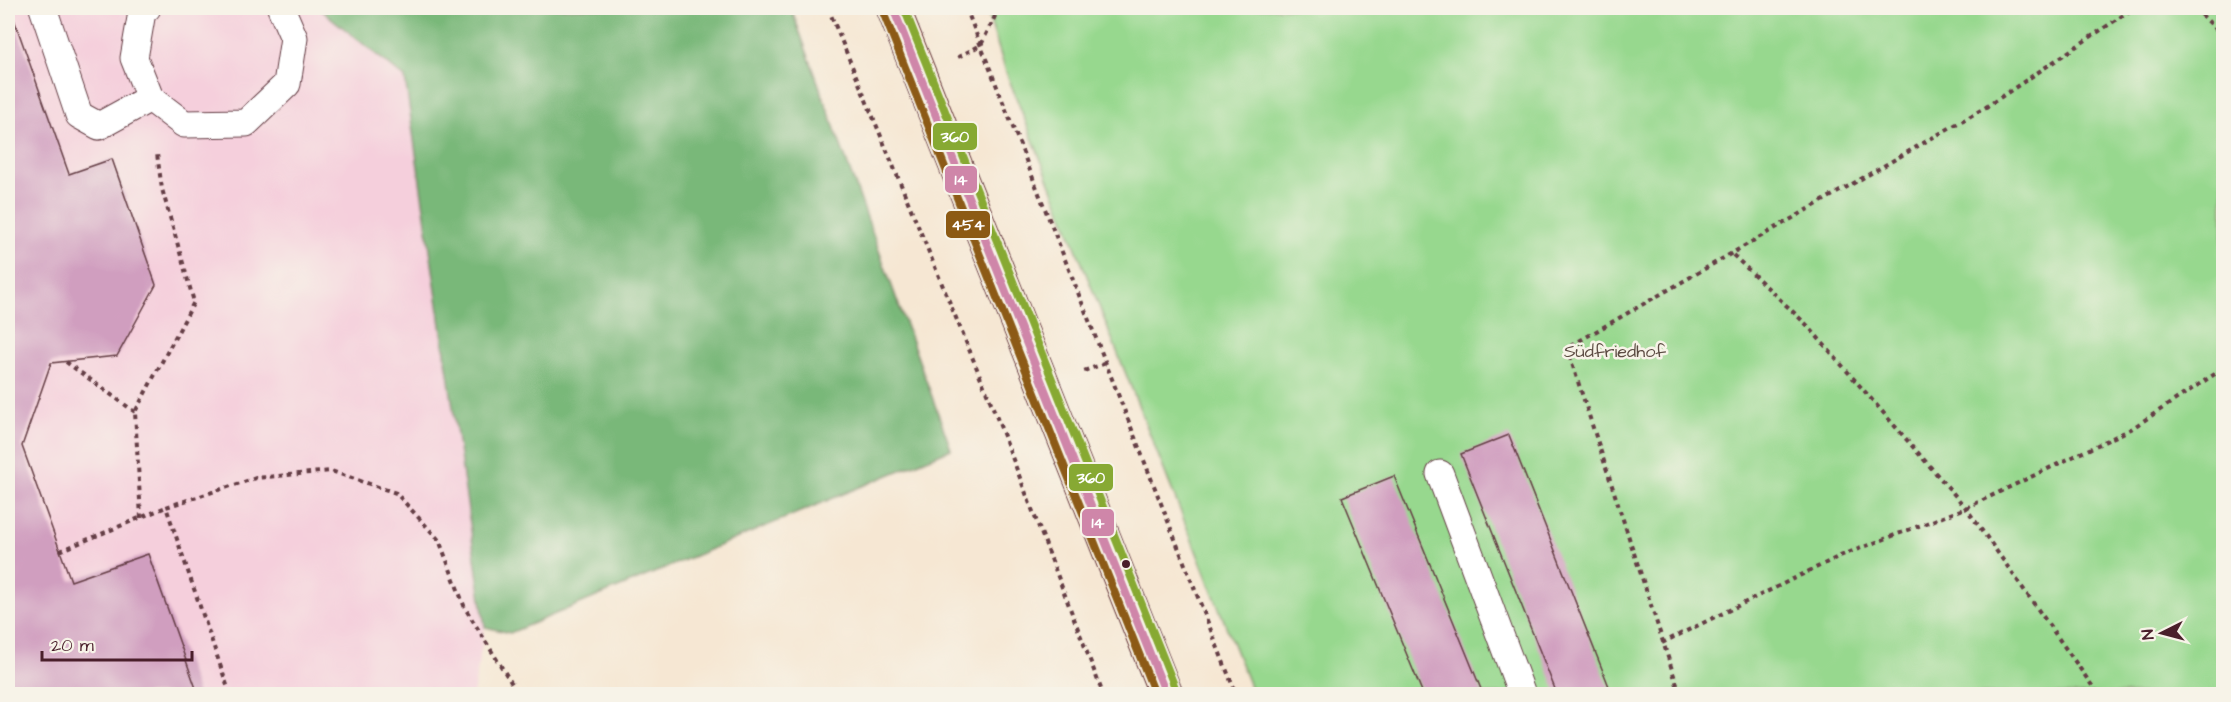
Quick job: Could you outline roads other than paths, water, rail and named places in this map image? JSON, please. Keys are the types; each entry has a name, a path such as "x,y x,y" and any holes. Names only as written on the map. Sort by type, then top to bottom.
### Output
{"main road":[{"path":"893,8 1166,694"}],"lane":[{"path":"43,8 79,115 99,126 150,98"},
{"path":"147,8 142,12 134,58 150,98 184,124 246,123 287,84 294,38 281,8"},
{"path":"1440,474 1522,694"}],"park label":[{"name":"Südfriedhof","path":"1615,351"}]}
